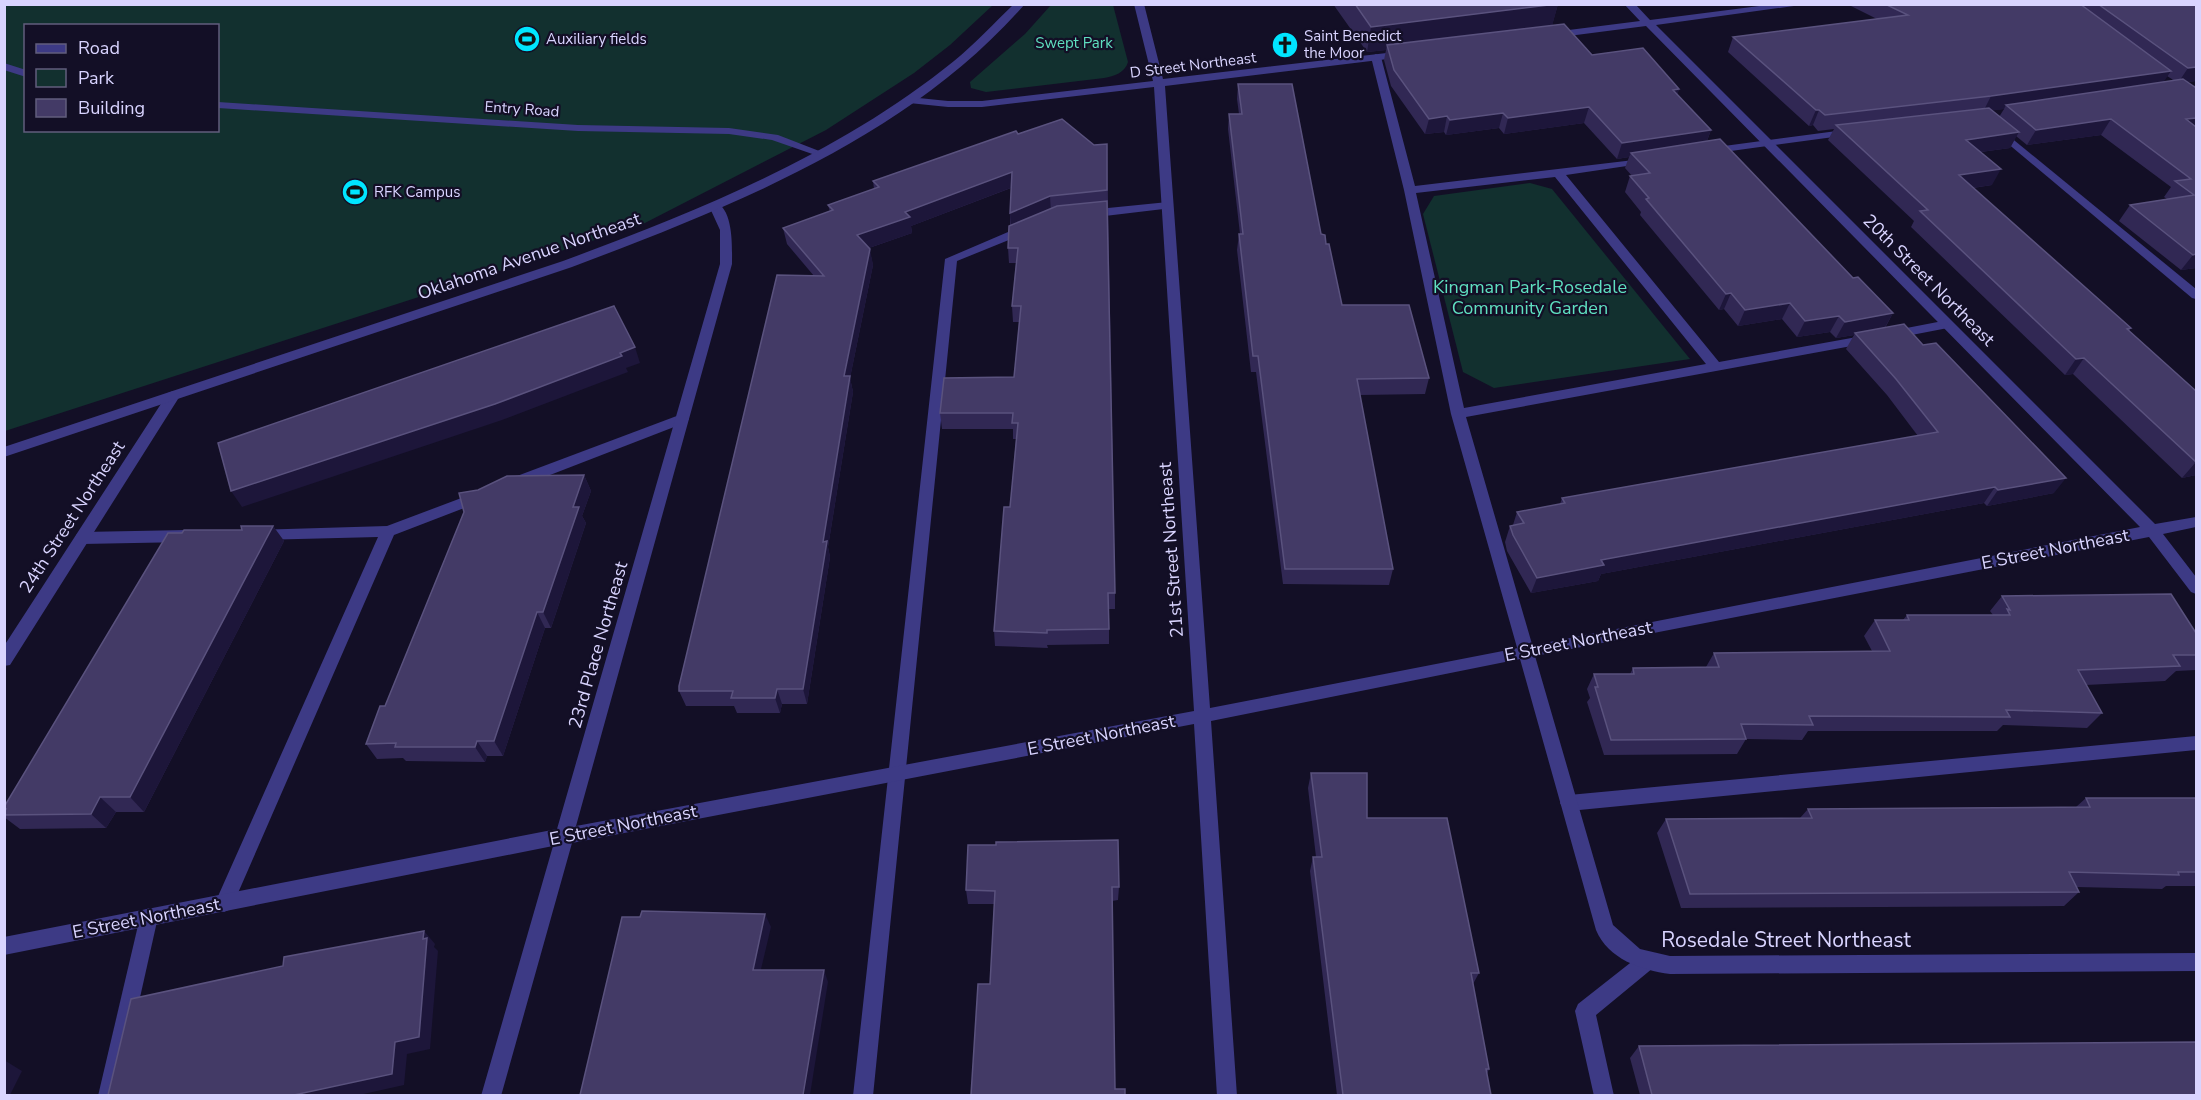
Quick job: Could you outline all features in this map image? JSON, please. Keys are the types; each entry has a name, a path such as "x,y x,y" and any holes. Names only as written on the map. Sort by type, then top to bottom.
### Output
{"street":[{"name":"Oklahoma Avenue Northeast","path":"4,452 566,265 715,206 821,153 909,100 966,56 1020,4"},
{"name":"21st Street Northeast","path":"1139,4 1159,84 1227,1095"},
{"name":"20th Street Northeast","path":"1629,4 2152,530 2196,588"},
{"path":"1539,37 1803,4"},
{"name":"D Street Northeast","path":"909,100 948,104 982,104 1418,52"},
{"name":"Rosedale Street Northeast","path":"1376,57 1410,190 1458,414 1540,695 1605,930 1622,949 1646,962 1682,965 2196,962"},
{"path":"4,66 24,73"},
{"name":"Entry Road","path":"219,105 578,128 729,131 774,137 821,153"},
{"path":"1992,124 2196,295"},
{"path":"1693,153 1867,130"},
{"path":"1410,190 1558,173 1659,158"},
{"path":"1558,173 1716,367"},
{"name":"23rd Place Northeast","path":"491,1095 728,253 726,230 715,206"},
{"path":"1077,215 1168,206"},
{"path":"863,1095 951,259 1045,221"},
{"path":"1458,414 1948,324"},
{"name":"24th Street Northeast","path":"5,659 173,396"},
{"path":"246,534 388,531 682,418"},
{"name":"E Street Northeast","path":"4,946 2196,522"},
{"path":"224,903 388,531"},
{"path":"82,538 198,536"},
{"path":"1569,803 2196,743"},
{"path":"108,1095 149,917"},
{"path":"1604,1095 1585,1011 1646,962"}],"green space":[{"name":"RFK Campus","path":"4,5 993,5 950,45 914,73 826,130 641,225 5,431"},
{"name":"Swept Park","path":"1051,5 1113,5 1128,62 1124,69 1104,78 986,92 971,88 970,82 1025,34"},
{"name":"Kingman Park-Rosedale Community Garden","path":"1530,183 1552,189 1690,359 1494,388 1463,372 1423,214 1434,196"}],"building":[{"path":"1355,4 1557,4 1371,27"},
{"path":"1885,4 2080,4 2171,71 1991,96 1825,115 1816,110 1733,37 1908,15"},
{"path":"2098,4 2196,4 2196,67 2188,68"},
{"path":"1564,24 1592,55 1643,48 1679,89 1673,90 1711,130 1622,143 1589,107 1508,118 1503,113 1450,120 1447,116 1429,119 1394,70 1387,45"},
{"path":"2183,79 2196,88 2196,118 2186,119 2196,127 2196,254 2193,255 2130,205 2194,195 2175,181 2191,179 2111,119 2036,130 2006,105"},
{"path":"1238,84 1292,84 1321,234 1325,235 1326,244 1329,244 1342,305 1409,305 1429,378 1357,379 1393,569 1285,569 1258,356 1253,356 1239,234 1243,234 1229,114 1242,114"},
{"path":"1989,108 2019,132 1966,140 2001,169 1959,175 2131,328 2127,329 2196,391 2196,462 2084,358 2076,359 1920,211 1928,210 1836,125"},
{"path":"1062,119 1094,145 1107,144 1107,190 1050,196 1010,213 1012,172 905,212 910,217 857,235 870,249 844,376 850,376 823,542 827,541 803,689 777,689 775,698 731,698 733,691 679,691 777,275 824,276 783,228 833,210 828,205 879,187 873,181 1016,131 1018,134"},
{"path":"1720,139 1853,278 1858,277 1893,313 1845,322 1839,316 1805,321 1790,303 1745,310 1731,293 1726,294 1646,199 1649,198 1630,176 1650,173 1631,153"},
{"path":"1107,201 1115,593 1108,593 1109,629 1047,630 1047,633 994,631 1004,507 1010,507 1018,423 1012,423 1013,413 940,413 944,378 1014,377 1021,306 1012,306 1018,248 1008,248 1009,226 1057,206"},
{"path":"614,306 635,347 620,353 622,356 495,404 231,491 218,443"},
{"path":"1904,324 1923,345 1936,343 2066,478 1998,490 1995,487 1601,560 1604,565 1537,578 1510,526 1524,523 1517,512 1565,503 1562,498 1938,432 1896,379 1855,333"},
{"path":"584,475 573,507 579,507 543,612 537,612 494,741 477,741 475,747 395,747 396,743 366,744 380,706 385,706 464,512 459,493 478,490 507,476"},
{"path":"241,526 273,526 130,797 100,797 91,814 4,815 6,809 4,807 168,533 182,533 184,530 242,530"},
{"path":"2171,594 2196,633 2196,655 2173,655 2180,666 2078,670 2102,713 2006,710 2010,717 1809,716 1813,725 1741,724 1746,739 1611,740 1595,687 1598,687 1594,674 1634,674 1633,668 1719,667 1714,653 1890,651 1875,620 1909,620 1907,615 2010,615 2007,609 2010,610 2002,596"},
{"path":"1311,773 1367,773 1367,818 1447,818 1479,973 1471,973 1489,1069 1486,1069 1491,1095 1343,1095 1313,857 1322,857"},
{"path":"2086,798 2196,798 2196,872 2178,872 2179,875 2069,872 2079,892 1690,894 1666,819 1812,818 1808,809 2090,807"},
{"path":"1118,840 1119,887 1112,887 1115,1089 1125,1089 1125,1095 971,1095 978,984 990,984 995,891 966,890 968,845 996,845 996,842"},
{"path":"642,911 765,914 753,970 824,970 803,1095 580,1095 622,917 640,917"},
{"path":"424,931 423,939 427,938 419,1037 395,1042 392,1074 294,1095 108,1095 131,999 283,966 284,957"},
{"path":"2196,1042 2196,1095 1652,1095 1639,1046"}],"place":[{"name":"Auxiliary fields","path":"527,39"},
{"name":"Saint Benedict the Moor","path":"1285,45"},
{"name":"RFK Campus","path":"355,192"}]}
